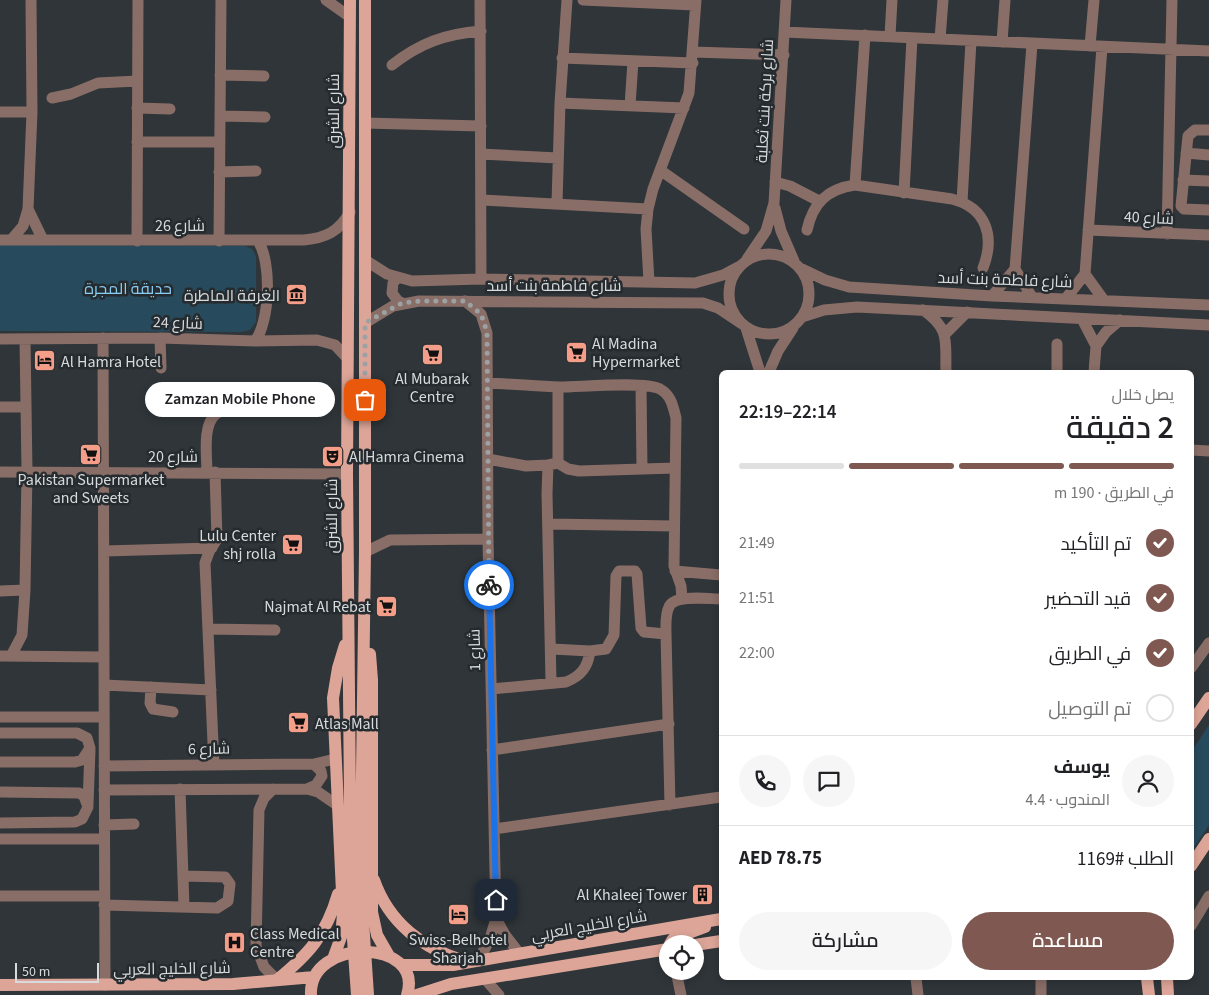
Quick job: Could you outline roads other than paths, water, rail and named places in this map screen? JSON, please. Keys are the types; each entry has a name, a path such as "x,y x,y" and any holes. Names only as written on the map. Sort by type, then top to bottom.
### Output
{"main road":[{"name":"شارع الشرق","path":"350,0 347,474 348,638 357,909"},
{"name":"شارع الشرق","path":"357,909 361,846 365,552 366,0"},
{"path":"333,959 338,948 342,926 342,877 332,698 338,668 348,638"},
{"path":"364,638 372,669 370,871 374,924 382,946 389,956 402,965 408,982 407,995"},
{"path":"1194,720 1209,698"},
{"path":"1194,862 1207,844"},
{"path":"370,871 382,898 407,931 439,953 474,961"},
{"path":"276,980 314,947 329,921 342,877"},
{"path":"357,909 357,995"},
{"path":"357,909 368,995"},
{"name":"شارع الخليج العربي","path":"402,965 436,966 474,961 719,918"},
{"path":"685,935 702,929 719,919"},
{"path":"704,944 719,942"},
{"path":"416,995 451,984 659,950"},
{"path":"312,995 314,977 321,966 333,959 355,953 389,956"},
{"name":"شارع الخليج العربي","path":"0,985 233,984 314,977"},
{"path":"454,995 485,979"},
{"path":"1141,980 1149,994"},
{"path":"1147,980 1149,994"},
{"path":"1167,980 1168,993"},
{"path":"0,990 27,985"}],"street":[{"path":"6,240 23,226 28,209 32,112 31,0"},
{"path":"137,241 138,0"},
{"path":"219,241 220,0"},
{"path":"326,0 350,17"},
{"path":"480,0 481,279"},
{"path":"557,203 562,58 567,0"},
{"path":"583,0 696,2 693,58 684,108 660,170 648,209 646,229 649,282"},
{"name":"شارع بركة بنت ثعلبة","path":"747,259 766,231 774,203 786,0"},
{"path":"890,36 892,0"},
{"path":"940,39 943,0"},
{"path":"1002,42 1005,0"},
{"path":"1067,297 1085,274 1096,46 1094,0"},
{"path":"1167,234 1169,49 1172,0"},
{"path":"392,65 411,50 433,39 456,33 480,31"},
{"path":"784,32 1209,51"},
{"path":"855,185 865,35"},
{"path":"904,193 912,38"},
{"path":"962,202 971,41"},
{"path":"1032,44 1015,269 1032,297"},
{"path":"562,58 633,61 784,55"},
{"path":"630,106 633,61"},
{"path":"220,75 264,76"},
{"path":"52,98 71,94 98,83 137,81"},
{"path":"560,103 684,108"},
{"path":"137,108 170,109"},
{"path":"0,112 32,112"},
{"path":"220,116 264,117"},
{"path":"365,123 481,126"},
{"path":"1209,130 1191,132 1188,136 1181,206 1184,208 1209,210"},
{"path":"137,142 219,142"},
{"path":"1186,153 1209,156"},
{"path":"482,154 558,158"},
{"path":"660,170 744,229"},
{"path":"219,172 256,171"},
{"path":"1183,180 1209,181"},
{"path":"775,182 790,186 819,202"},
{"path":"807,230 810,215 819,202 829,193 841,187 855,185 962,202 975,210 985,223 989,238 989,254 983,268"},
{"path":"482,200 648,209"},
{"name":"شارع بركة بنت ثعلبة","path":"774,203 781,231 798,265"},
{"path":"28,209 43,240"},
{"name":"شارع 26","path":"6,240 258,242 304,240 326,236 340,226 350,212"},
{"name":"شارع 40","path":"1088,230 1209,236"},
{"path":"255,341 263,328 266,314 265,260 258,242"},
{"path":"759,370 744,326 732,312 728,296 730,281 738,267 747,259 763,253 779,254 798,265 808,281 810,294 808,306 778,351 770,370"},
{"name":"شارع فاطمة بنت أسد","path":"365,260 377,269 397,278 412,281 481,279 695,283 723,275 738,267"},
{"name":"شارع فاطمة بنت أسد","path":"798,265 825,280 849,287 992,296 1067,297 1209,305"},
{"path":"992,296 1015,269"},
{"path":"1085,274 1104,299"},
{"path":"397,278 393,283 392,293 402,303"},
{"name":"شارع فاطمة بنت أسد","path":"365,323 402,303 465,301 703,303 718,308 744,326"},
{"name":"شارع 1","path":"465,301 481,314 485,323 496,918 490,939 474,961"},
{"path":"744,326 758,333 771,334 784,331 799,321 824,310 846,307 1209,325"},
{"path":"923,310 936,320 945,334 946,370"},
{"path":"945,334 967,312"},
{"path":"1082,318 1096,346 1094,370"},
{"path":"1096,346 1106,332 1120,320"},
{"path":"103,338 105,985"},
{"path":"160,338 161,368"},
{"name":"شارع 24","path":"0,339 160,338 324,342 335,345 348,359"},
{"path":"25,339 27,472 25,590 22,635 26,646 34,656"},
{"path":"1057,344 1057,370"},
{"path":"487,383 558,387 641,386 658,388 666,394 672,403 676,418 675,571 682,586 682,599"},
{"path":"641,386 642,469"},
{"path":"551,682 549,524 558,387"},
{"path":"214,765 205,563 217,535 209,424 216,414 240,402 247,391"},
{"path":"0,407 26,407"},
{"path":"1194,450 1209,451"},
{"path":"488,460 526,466 553,464 573,471 675,468"},
{"name":"شارع 20","path":"0,472 104,471 347,474"},
{"path":"549,524 674,526"},
{"path":"365,552 390,540 488,539"},
{"path":"104,550 212,548"},
{"path":"552,649 590,652 606,649 614,635 616,576 619,571 635,572 637,574 641,628 644,632 666,634"},
{"path":"675,571 719,575"},
{"path":"0,591 25,590"},
{"path":"670,805 666,634 668,607 674,601 682,599 719,599"},
{"path":"208,629 275,630"},
{"path":"5,656 22,635"},
{"path":"1194,652 1206,647"},
{"path":"1194,664 1206,647"},
{"path":"491,689 566,682 580,674 586,667 590,652"},
{"path":"5,656 104,656"},
{"path":"104,685 211,690"},
{"path":"151,687 150,703 153,709 173,712"},
{"path":"0,717 104,717"},
{"path":"492,750 669,724"},
{"path":"0,733 77,733 87,738 90,748 88,807 82,820 75,822 0,823"},
{"path":"0,762 75,762 82,760 90,748"},
{"name":"شارع 6","path":"104,766 314,764 335,759"},
{"path":"307,790 316,785 322,776 321,771 314,764"},
{"path":"180,789 184,907"},
{"path":"272,789 264,798 259,810 256,939 260,960 268,973 276,980"},
{"path":"104,790 307,790 318,792 337,805"},
{"path":"0,792 79,793 84,796 88,807"},
{"path":"494,829 719,797"},
{"path":"104,825 134,824"},
{"path":"0,839 104,839"},
{"path":"0,896 104,900 184,907 222,906 230,897 230,884 228,880 221,876 183,876"},
{"path":"1194,921 1209,896"},
{"name":"شارع 1","path":"496,918 506,936 519,953"},
{"path":"485,979 499,995"},
{"path":"678,980 681,995"},
{"path":"916,980 918,995"},
{"path":"1041,980 1041,995"},
{"path":"1168,993 1171,980"}],"place":[{"name":"الغرفة الماطرة","path":"296,295"},
{"name":"Al Madina Hypermarket","path":"576,352"},
{"name":"Al Mubarak Centre","path":"432,354"},
{"name":"Al Hamra Hotel","path":"45,361"},
{"name":"Zamzan Mobile Phone","path":"365,400"},
{"name":"Pakistan Supermarket and Sweets","path":"91,455"},
{"name":"Al Hamra Cinema","path":"333,456"},
{"name":"Lulu Center shj rolla","path":"292,544"},
{"name":"Najmat Al Rebat","path":"387,606"},
{"name":"Atlas Mall","path":"299,723"},
{"name":"Al Khaleej Tower","path":"703,894"},
{"name":"Swiss-Belhotel Sharjah","path":"458,915"},
{"name":"Class Medical Centre","path":"234,942"}],"park label":[{"name":"حديقة المجرة","path":"128,288"}]}
